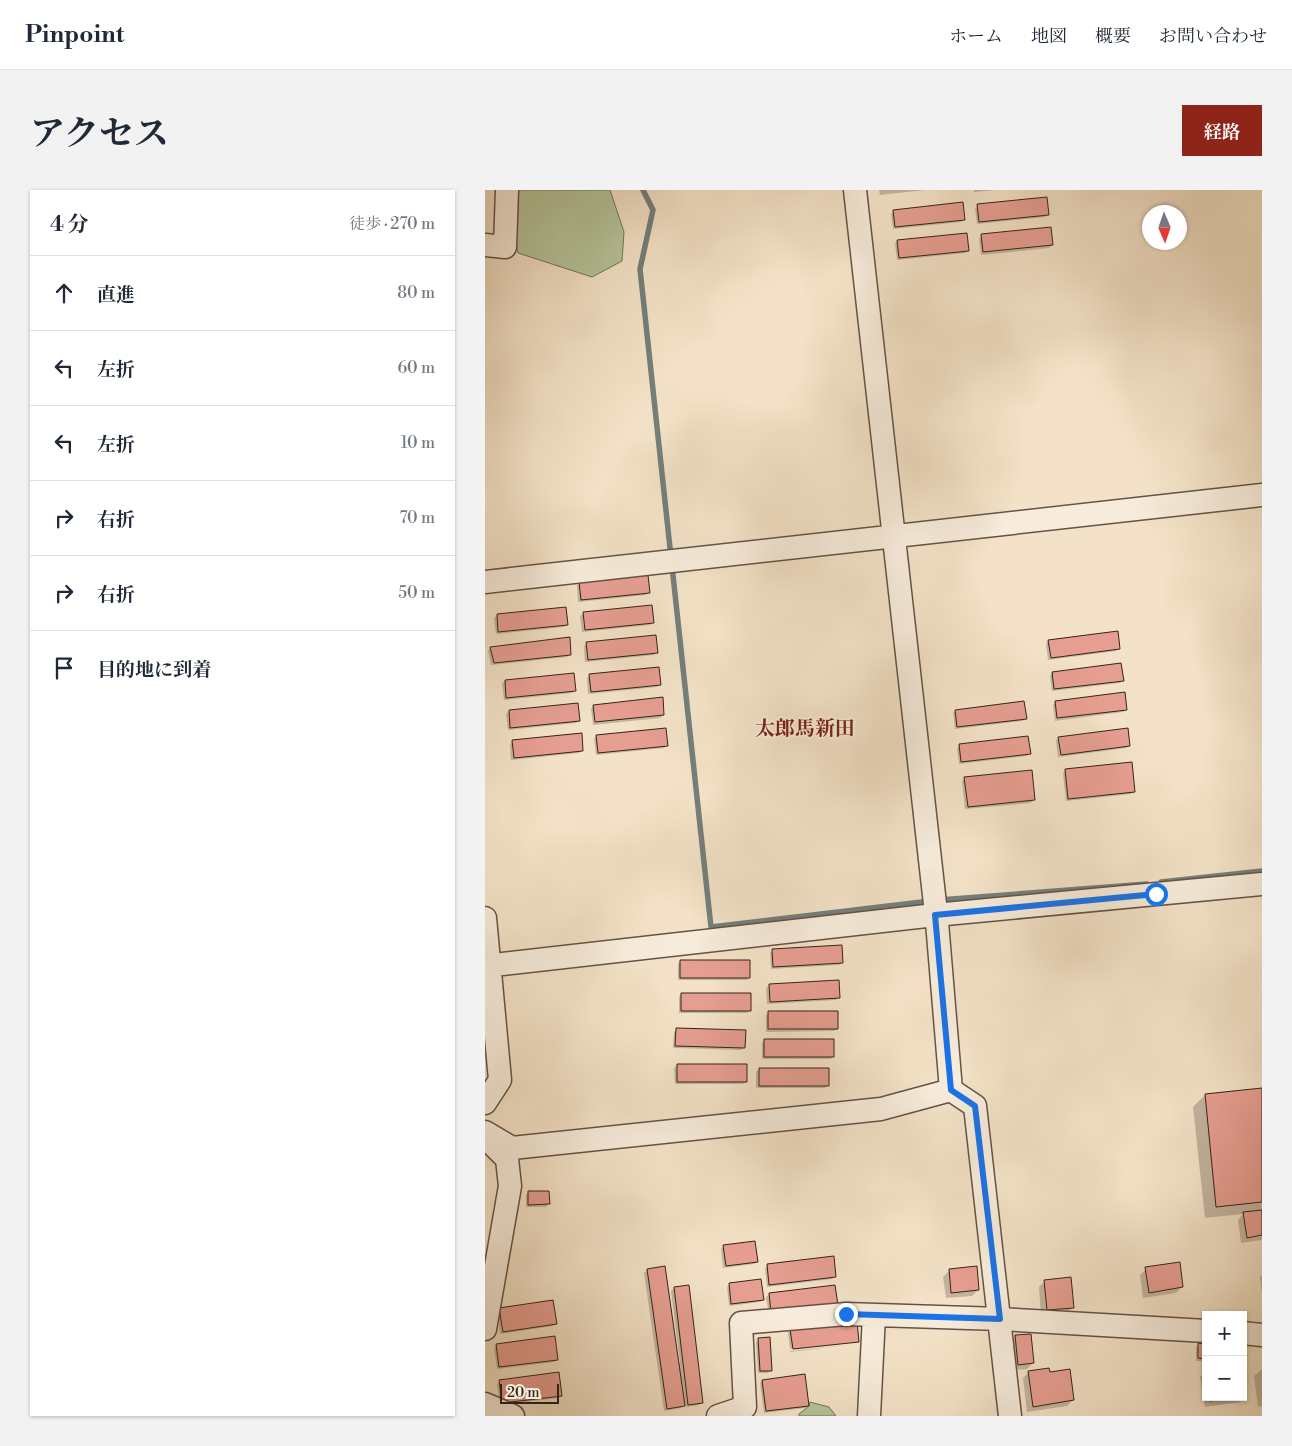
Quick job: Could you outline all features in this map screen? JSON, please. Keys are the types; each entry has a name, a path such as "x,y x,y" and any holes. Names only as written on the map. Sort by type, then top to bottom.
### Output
{"street":[{"path":"485,245 505,247 507,190"},
{"path":"855,190 935,915 951,1090"},
{"path":"485,582 1262,495"},
{"path":"488,965 935,915 1262,884"},
{"path":"485,918 500,1080 485,1103"},
{"path":"485,1132 513,1148 881,1109 951,1090 975,1106 1010,1416"},
{"path":"485,1137 507,1158 510,1186 485,1329"},
{"path":"717,1416 745,1407 741,1323 846,1314 1000,1319 1202,1331"},
{"path":"869,1416 874,1315"},
{"path":"1247,1334 1262,1334"},
{"path":"485,1404 513,1416"}],"green space":[{"path":"507,190 610,190 624,232 622,261 592,277 518,253 507,202"},
{"path":"810,1402 829,1407 836,1416 799,1416 809,1406"}],"building":[{"path":"1047,197 1049,215 979,222 977,204"},
{"path":"963,202 965,220 895,227 893,210"},
{"path":"1051,227 1053,245 983,252 981,234"},
{"path":"967,233 969,251 899,258 897,240"},
{"path":"648,575 650,593 581,600 579,582"},
{"path":"652,605 654,623 585,630 583,612"},
{"path":"566,607 568,625 498,632 497,614"},
{"path":"1118,631 1120,649 1051,658 1048,640"},
{"path":"656,635 658,653 588,660 586,642"},
{"path":"570,637 571,655 494,663 490,647"},
{"path":"1121,663 1124,681 1054,689 1052,672"},
{"path":"659,667 661,685 591,692 589,674"},
{"path":"574,673 576,691 506,698 505,680"},
{"path":"1125,692 1127,710 1057,718 1055,701"},
{"path":"663,697 664,715 595,722 593,705"},
{"path":"1024,701 1027,719 957,727 955,710"},
{"path":"578,703 580,721 510,728 509,710"},
{"path":"666,728 668,746 598,753 596,735"},
{"path":"1128,728 1130,746 1061,755 1058,737"},
{"path":"582,733 583,751 514,758 512,740"},
{"path":"1028,736 1031,754 961,762 959,744"},
{"path":"1132,762 1135,792 1068,799 1065,769"},
{"path":"1032,770 1035,800 968,807 964,777"},
{"path":"842,945 843,963 773,967 772,949"},
{"path":"680,960 750,960 750,978 680,978"},
{"path":"839,980 840,998 770,1002 769,984"},
{"path":"681,993 751,993 751,1011 681,1011"},
{"path":"768,1011 838,1011 838,1029 768,1029"},
{"path":"676,1028 746,1030 745,1048 675,1046"},
{"path":"764,1039 834,1039 834,1057 764,1057"},
{"path":"677,1064 747,1064 747,1082 677,1082"},
{"path":"759,1068 829,1068 829,1086 759,1086"},
{"path":"1262,1088 1262,1202 1216,1207 1205,1094"},
{"path":"528,1191 549,1191 550,1204 528,1205"},
{"path":"1262,1210 1262,1235 1247,1238 1243,1212"},
{"path":"755,1241 758,1262 726,1266 723,1245"},
{"path":"834,1256 836,1277 769,1285 767,1264"},
{"path":"1180,1262 1183,1287 1149,1293 1145,1267"},
{"path":"665,1266 685,1406 667,1409 647,1269"},
{"path":"977,1266 979,1290 951,1293 949,1269"},
{"path":"1071,1277 1074,1308 1047,1310 1044,1280"},
{"path":"761,1279 764,1300 731,1304 729,1283"},
{"path":"689,1285 703,1403 688,1405 674,1287"},
{"path":"835,1285 838,1305 771,1313 769,1293"},
{"path":"553,1300 557,1324 503,1332 499,1308"},
{"path":"857,1321 859,1342 793,1349 790,1329"},
{"path":"1031,1334 1034,1363 1018,1365 1015,1335"},
{"path":"555,1336 558,1360 499,1367 496,1344"},
{"path":"770,1337 772,1371 760,1371 758,1338"},
{"path":"1198,1343 1202,1344 1202,1358 1198,1358"},
{"path":"1049,1368 1050,1372 1070,1369 1074,1400 1033,1407 1028,1371"},
{"path":"559,1372 562,1396 502,1403 499,1380"},
{"path":"805,1374 809,1406 766,1411 762,1380"}],"waterway":[{"path":"643,190 653,210 640,269 671,557"},
{"path":"672,566 711,927 930,901"},
{"path":"1161,882 1262,871"},
{"path":"939,900 1147,884"}],"district":[{"name":"太郎馬新田","path":"805,728"}],"route":[{"path":"846,1314 1000,1319 975,1106 951,1090 935,915 1156,894"}]}
